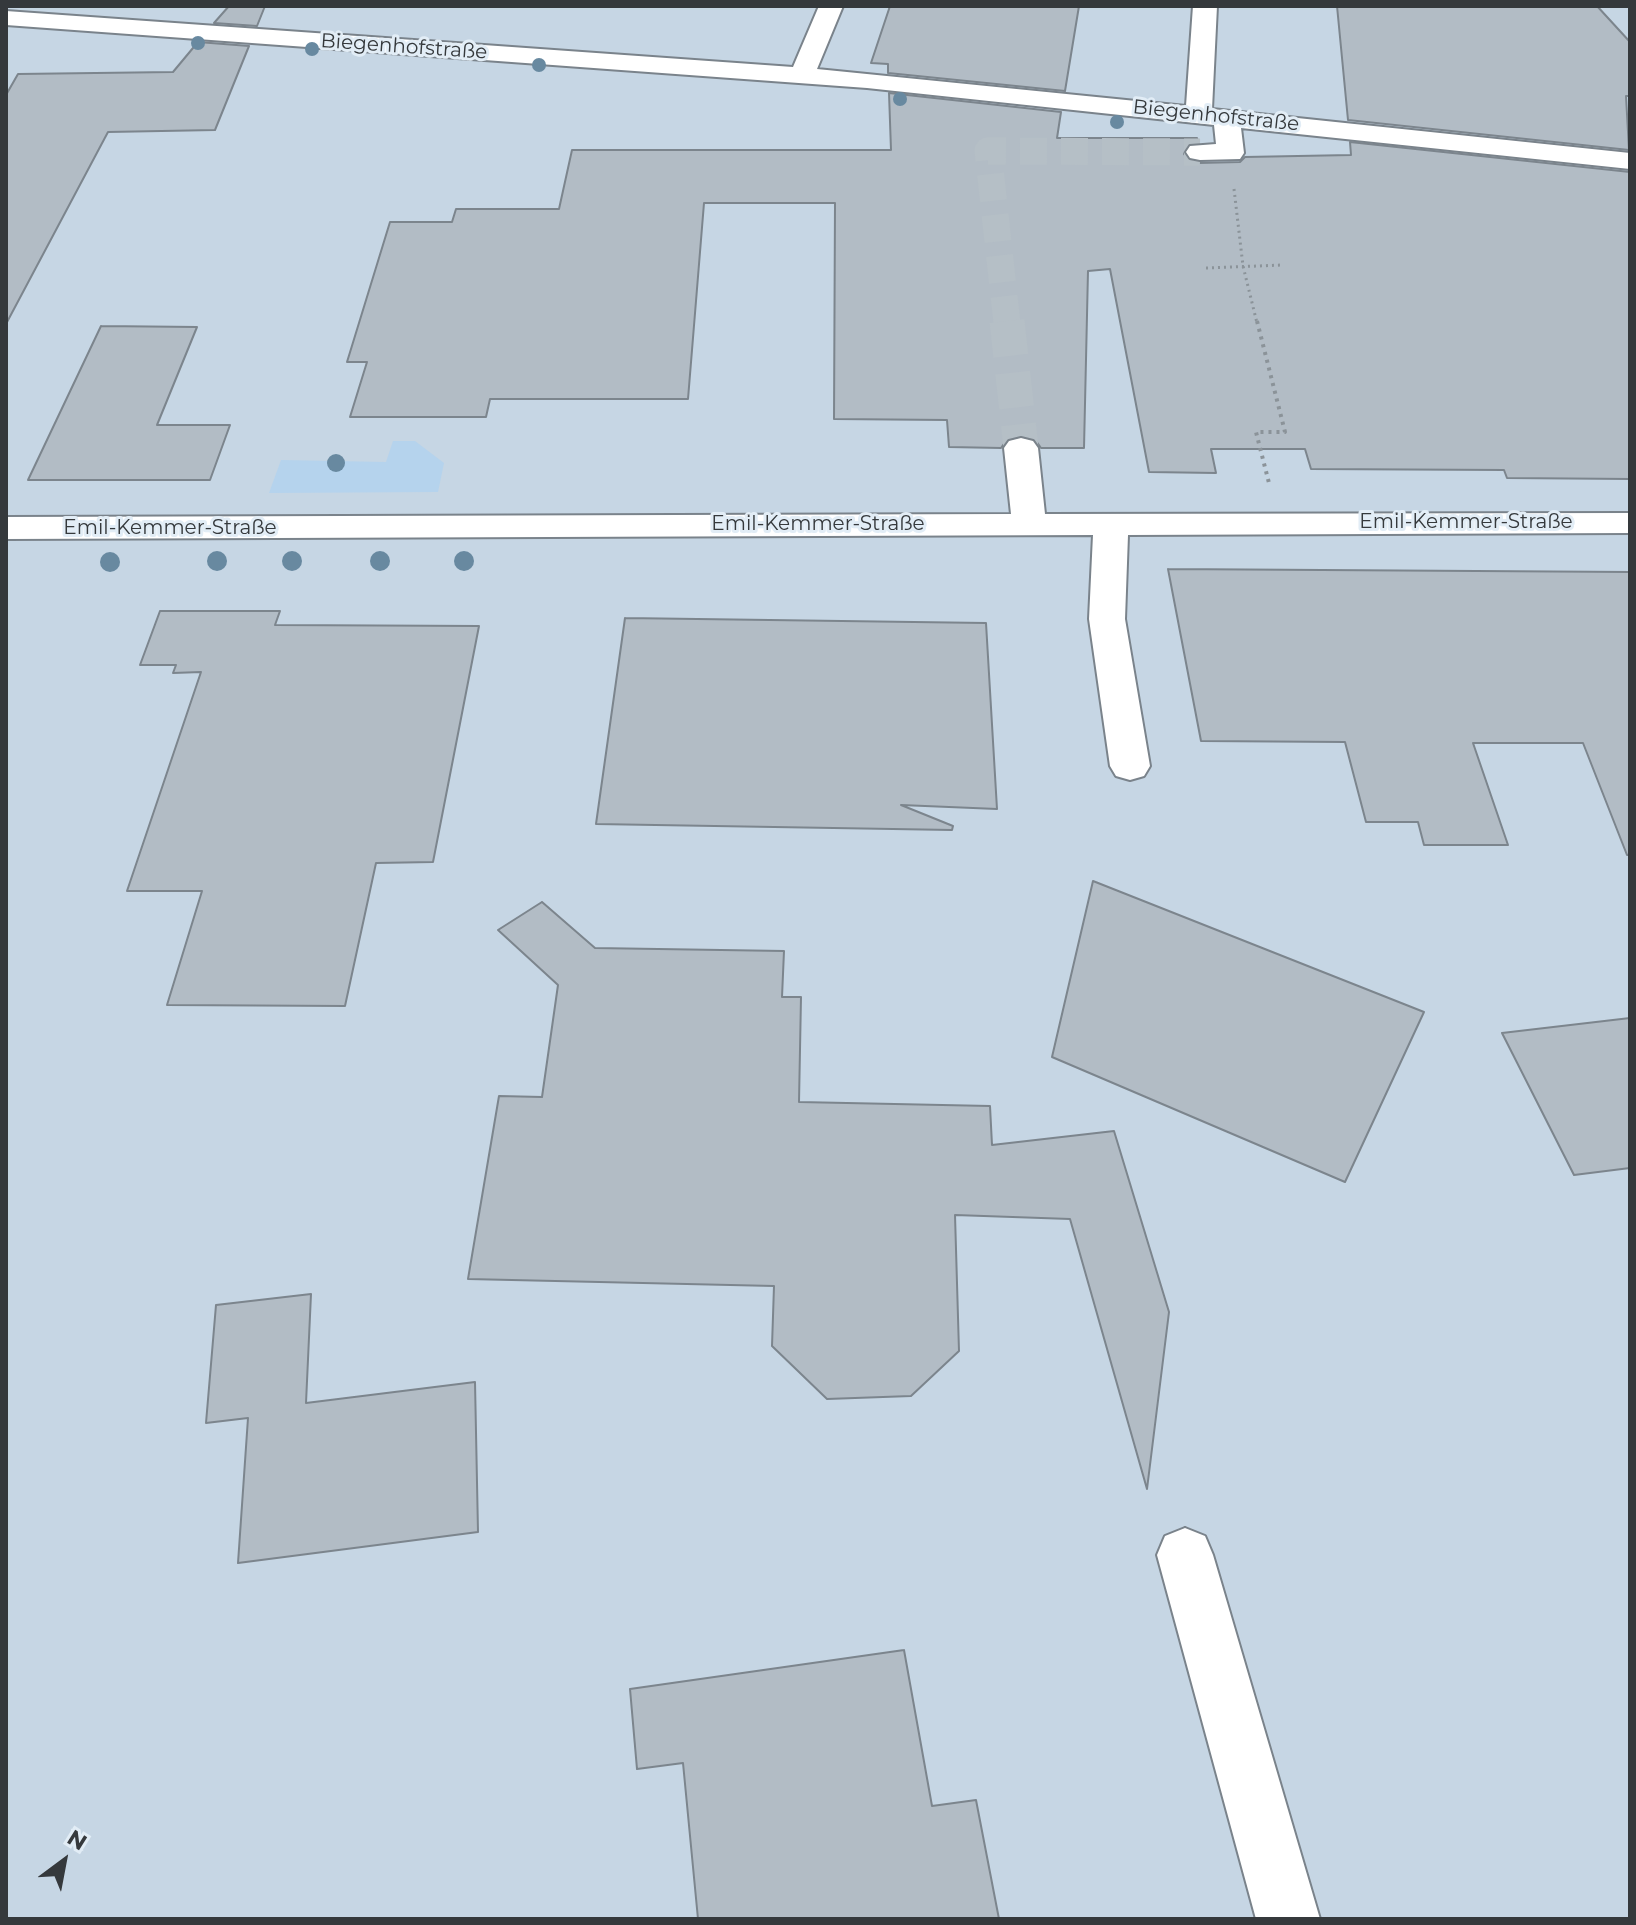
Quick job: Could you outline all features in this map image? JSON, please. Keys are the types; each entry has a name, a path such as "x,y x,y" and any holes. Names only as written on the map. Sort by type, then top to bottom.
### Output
{"street":[{"path":"802,75 831,6"},
{"path":"1199,114 1205,6"},
{"name":"Biegenhofstraße","path":"6,18 802,75 1630,161"},
{"path":"1200,152 1230,153 1227,117"},
{"path":"1021,448 1029,524"},
{"path":"1111,523 1107,619 1130,766"},
{"name":"Emil-Kemmer-Straße","path":"6,528 1630,523"},
{"path":"1185,1555 1288,1919"}],"path":[{"path":"1230,153 1243,266 1285,432 1256,432 1264,459"},
{"path":"1206,268 1283,265"}],"shaded area":[{"path":"6,6 1630,6 1630,1919 6,1919"},
{"path":"393,441 415,441 444,463 438,492 269,493 281,460 386,462"}],"building":[{"path":"229,6 265,6 257,26 214,23"},
{"path":"890,6 1079,6 1065,91 888,73 888,64 871,63"},
{"path":"1337,6 1597,6 1630,42 1630,96 1626,96 1629,150 1348,120"},
{"path":"198,42 249,46 215,130 108,132 6,324 6,95 18,74 173,72"},
{"path":"889,93 1061,112 1057,138 1197,138 1198,142 1188,144 1184,154 1189,161 1199,163 1240,162 1245,157 1351,155 1350,142 1630,172 1630,479 1507,478 1504,470 1311,469 1305,449 1211,449 1216,473 1149,472 1110,269 1088,271 1084,448 1041,448 1034,438 1022,435 1008,438 1001,448 949,447 947,420 834,419 835,203 704,203 688,399 490,399 486,417 350,417 367,362 347,362 390,222 452,222 456,209 559,209 572,150 891,150"},
{"path":"101,326 197,327 157,425 230,425 210,480 28,480"},
{"path":"1168,569 1630,572 1630,855 1627,855 1583,743 1473,743 1508,845 1424,845 1418,822 1366,822 1345,742 1201,741"},
{"path":"160,611 280,611 275,625 479,626 433,862 376,863 345,1006 167,1005 202,891 127,891 201,672 173,673 176,665 140,665"},
{"path":"625,618 986,623 997,809 901,805 953,826 952,830 596,824"},
{"path":"1093,881 1424,1012 1345,1182 1052,1057"},
{"path":"542,902 595,948 784,951 782,997 801,997 799,1102 990,1106 992,1145 1114,1131 1169,1312 1147,1489 1070,1219 955,1215 959,1351 911,1396 827,1399 772,1346 774,1286 468,1279 499,1096 542,1097 558,985 498,930"},
{"path":"1630,1018 1630,1168 1574,1175 1502,1033"},
{"path":"311,1294 306,1403 475,1382 478,1532 238,1563 248,1418 206,1423 216,1305"},
{"path":"904,1650 932,1806 976,1800 999,1919 698,1919 683,1763 637,1769 630,1689"}],"tunnel":[{"path":"1007,323 988,151 1200,152"},
{"path":"1007,321 1021,448"}]}
